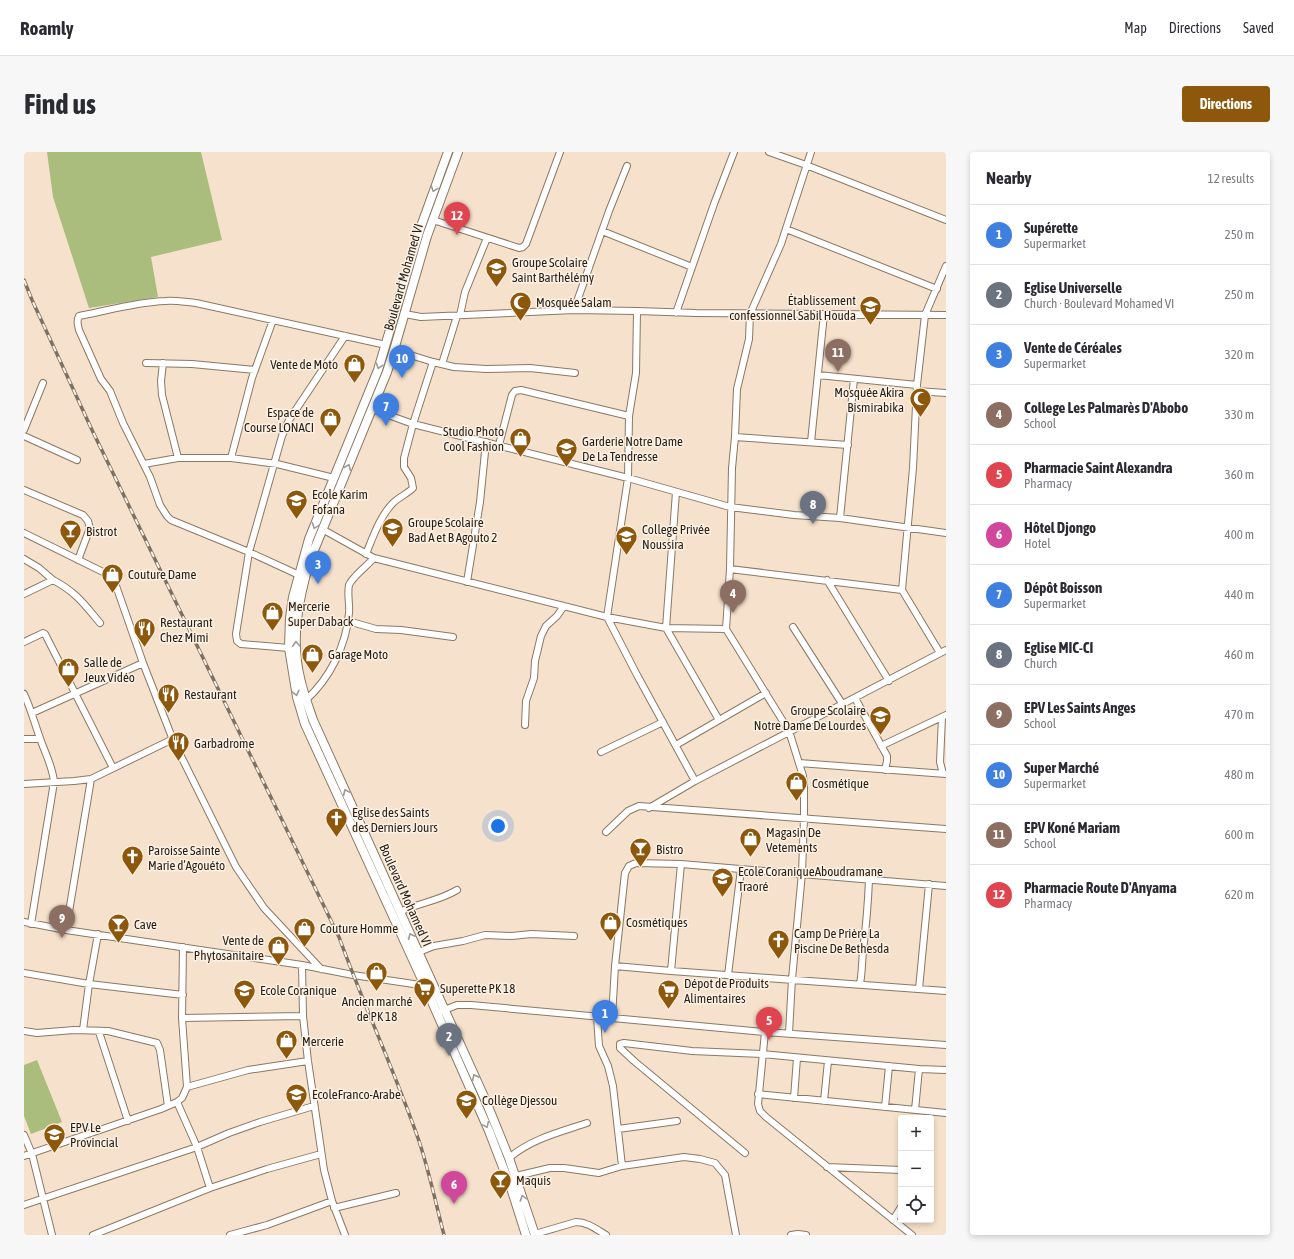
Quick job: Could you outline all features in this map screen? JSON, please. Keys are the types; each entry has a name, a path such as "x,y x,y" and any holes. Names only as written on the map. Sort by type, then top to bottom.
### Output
{"main road":[{"name":"Boulevard Mohamed VI","path":"448,152 418,236 378,370 309,539 293,597 290,618 289,648 297,697 305,724 441,1011 476,1079 516,1176 532,1235"},
{"name":"Boulevard Mohamed VI","path":"429,985 419,952 313,720 300,681 296,619 305,579 322,529 372,409 394,350 433,220 458,152"},
{"path":"396,310 405,314"},
{"name":"Boulevard Mohamed VI","path":"441,1011 532,1235"}],"street":[{"path":"433,220 519,248 523,247 526,244 560,152"},
{"path":"676,313 734,152"},
{"path":"769,152 946,220"},
{"path":"789,1033 792,979 802,874 804,786 799,763 789,731 726,629 730,569 732,457 735,437 737,389 749,339 750,314 775,259 811,152"},
{"path":"574,310 627,166"},
{"path":"786,229 937,289"},
{"path":"602,231 692,267"},
{"path":"442,364 465,292 487,238"},
{"path":"649,808 695,781 789,731 843,705 943,652 902,590 908,528 917,388 925,315 946,266"},
{"path":"299,575 249,552 171,520 166,516 160,505 144,464 123,423 110,391 101,378 79,330 77,322 79,316 165,300 196,303 386,345"},
{"path":"405,314 421,317 574,310 750,314 946,315"},
{"path":"637,311 636,373 629,416 628,478 607,617 637,676 695,781"},
{"path":"811,442 824,314"},
{"path":"232,458 245,404 272,320"},
{"path":"289,648 241,644 237,641 236,634 249,552 282,436 289,420 345,336"},
{"path":"394,350 433,362 472,368 530,368 576,373"},
{"path":"366,554 388,509 392,504 413,488 411,478 404,467 404,458 433,362"},
{"path":"146,363 255,370"},
{"path":"163,363 161,381 162,395 178,458"},
{"path":"818,375 946,393"},
{"path":"840,518 854,379"},
{"path":"24,430 43,383"},
{"path":"499,445 512,395 515,391 521,390 629,416"},
{"path":"372,409 414,424 628,478 730,507 787,514 840,518 946,534"},
{"path":"24,436 77,460"},
{"path":"735,437 848,445"},
{"path":"467,582 479,508 486,442"},
{"path":"144,464 178,458 232,458 274,464 334,478"},
{"path":"24,490 83,515 86,518 90,528 78,560"},
{"path":"676,492 666,628 719,720"},
{"path":"322,529 374,558 607,617 666,628 726,629"},
{"path":"24,533 103,572 114,580 143,663 175,738 236,867 264,908 321,969"},
{"path":"306,700 317,689 337,659 344,642 350,612 349,585 374,558"},
{"path":"24,559 73,593 82,601 100,623"},
{"path":"730,569 902,590"},
{"path":"24,594 53,580"},
{"path":"827,580 889,681"},
{"path":"525,725 526,701 534,678 535,661 541,636 546,626 557,616 564,606"},
{"path":"348,621 376,629 401,630 453,637"},
{"path":"793,626 843,705"},
{"path":"24,642 43,633 45,634 113,768"},
{"path":"32,713 143,663"},
{"path":"676,745 766,693"},
{"path":"24,694 53,773 54,782 31,924"},
{"path":"855,698 887,756 886,770"},
{"path":"881,746 944,716"},
{"path":"799,763 944,774 940,762 944,716"},
{"path":"601,752 662,722"},
{"path":"24,784 91,779 175,738"},
{"path":"24,739 40,739"},
{"path":"66,930 91,779"},
{"path":"606,832 628,811 639,806 649,808 946,829"},
{"path":"612,1018 615,966 625,873 629,866 636,863 681,864 946,886"},
{"path":"671,971 681,864"},
{"path":"728,975 741,869"},
{"path":"860,984 869,880"},
{"path":"919,989 929,884"},
{"path":"400,912 445,896 457,890"},
{"path":"24,922 66,930 184,946 429,985"},
{"path":"83,1030 98,934"},
{"path":"419,952 434,946 485,935 512,936 532,934 574,936"},
{"path":"24,1156 128,1121 168,1106 182,1098 187,1087 182,1018 184,946"},
{"path":"302,965 303,1016 321,1154 333,1204 345,1235"},
{"path":"615,966 946,991"},
{"path":"24,973 89,984 183,995"},
{"path":"441,1011 457,1005 471,1005 764,1032 946,1045"},
{"path":"182,1018 303,1016"},
{"path":"598,1017 599,1046 608,1066 613,1086 622,1166"},
{"path":"24,1031 43,1033 83,1030 99,1032 108,1031 157,1043 160,1050 168,1106"},
{"path":"99,1032 128,1121"},
{"path":"764,1032 758,1094 760,1111 912,1235"},
{"path":"745,1153 634,1061 620,1048 620,1044 624,1043 686,1050 762,1054 919,1069 946,1070"},
{"path":"794,1098 797,1058"},
{"path":"187,1087 248,1070 308,1061"},
{"path":"824,1101 828,1061"},
{"path":"885,1107 889,1066"},
{"path":"915,1110 919,1069"},
{"path":"758,1094 946,1113"},
{"path":"177,1102 197,1148 210,1188"},
{"path":"24,1205 197,1148 238,1130 314,1106"},
{"path":"926,1115 927,1111"},
{"path":"618,1129 677,1121"},
{"path":"509,1158 527,1145 540,1139 587,1124"},
{"path":"24,1135 32,1154 52,1235"},
{"path":"93,1235 210,1188 267,1169 321,1154"},
{"path":"516,1176 550,1168 564,1168 599,1173 622,1166 684,1157 715,1163 725,1175 736,1235"},
{"path":"827,1167 898,1170"},
{"path":"230,1235 333,1204 396,1193"},
{"path":"893,1220 898,1212"},
{"path":"532,1235 576,1222 581,1222 606,1235"},
{"path":"791,1235 806,1235"}],"green space":[{"path":"47,152 201,152 222,240 151,257 158,297 89,308 53,197"},
{"path":"37,1060 62,1122 31,1134 24,1116 24,1065"}],"railway":[{"path":"24,280 92,430 339,937 419,1141 444,1235"}],"place":[{"name":"Pharmacie Route D'Anyama","path":"457,235"},
{"name":"Groupe Scolaire Saint Barthélémy","path":"497,288"},
{"name":"Mosquée Salam","path":"520,322"},
{"name":"Établissement confessionnel Sabil Houda","path":"871,326"},
{"name":"EPV Koné Mariam","path":"838,372"},
{"name":"Super Marché","path":"402,378"},
{"name":"Vente de Moto","path":"354,384"},
{"name":"Mosquée Akira Bismirabika","path":"920,418"},
{"name":"Dépôt Boisson","path":"386,426"},
{"name":"Espace de Course LONACI","path":"330,438"},
{"name":"Studio Photo Cool Fashion","path":"520,458"},
{"name":"Garderie Notre Dame De La Tendresse","path":"566,468"},
{"name":"Ecole Karim Fofana","path":"297,520"},
{"name":"Eglise MIC-CI","path":"813,524"},
{"name":"Groupe Scolaire Bad A et B Agouto 2","path":"393,548"},
{"name":"Bistrot","path":"70,550"},
{"name":"College Privée Noussira","path":"626,556"},
{"name":"Vente de Céréales","path":"318,584"},
{"name":"Couture Dame","path":"113,594"},
{"name":"College Les Palmarès D'Abobo","path":"733,613"},
{"name":"Mercerie Super Daback","path":"272,632"},
{"name":"Restaurant Chez Mimi","path":"144,648"},
{"name":"Garage Moto","path":"312,674"},
{"name":"Salle de Jeux Vidéo","path":"69,688"},
{"name":"Restaurant","path":"169,714"},
{"name":"Groupe Scolaire Notre Dame De Lourdes","path":"881,736"},
{"name":"Garbadrome","path":"178,762"},
{"name":"Cosmétique","path":"796,802"},
{"name":"Eglise des Saints des Derniers Jours","path":"337,838"},
{"name":"Magasin De Vetements","path":"750,858"},
{"name":"Bistro","path":"641,868"},
{"name":"Paroisse Sainte Marie d’Agouéto","path":"132,876"},
{"name":"Ecole CoraniqueAboudramane Traoré","path":"722,898"},
{"name":"EPV Les Saints Anges","path":"62,938"},
{"name":"Cosmétiques","path":"611,942"},
{"name":"Cave","path":"118,944"},
{"name":"Couture Homme","path":"304,948"},
{"name":"Camp De Prière La Piscine De Bethesda","path":"778,960"},
{"name":"Vente de Phytosanitaire","path":"279,966"},
{"name":"Ancien marché de PK 18","path":"377,992"},
{"name":"Superette PK 18","path":"425,1008"},
{"name":"Ecole Coranique","path":"245,1010"},
{"name":"Dépot de Produits Alimentaires","path":"668,1010"},
{"name":"Supérette","path":"605,1033"},
{"name":"Pharmacie Saint Alexandra","path":"769,1040"},
{"name":"Eglise Universelle","path":"449,1056"},
{"name":"Mercerie","path":"287,1060"},
{"name":"EcoleFranco-Arabe","path":"296,1114"},
{"name":"Collège Djessou","path":"467,1120"},
{"name":"EPV Le Provincial","path":"55,1154"},
{"name":"Maquis","path":"501,1200"},
{"name":"Hôtel Djongo","path":"454,1204"}]}
